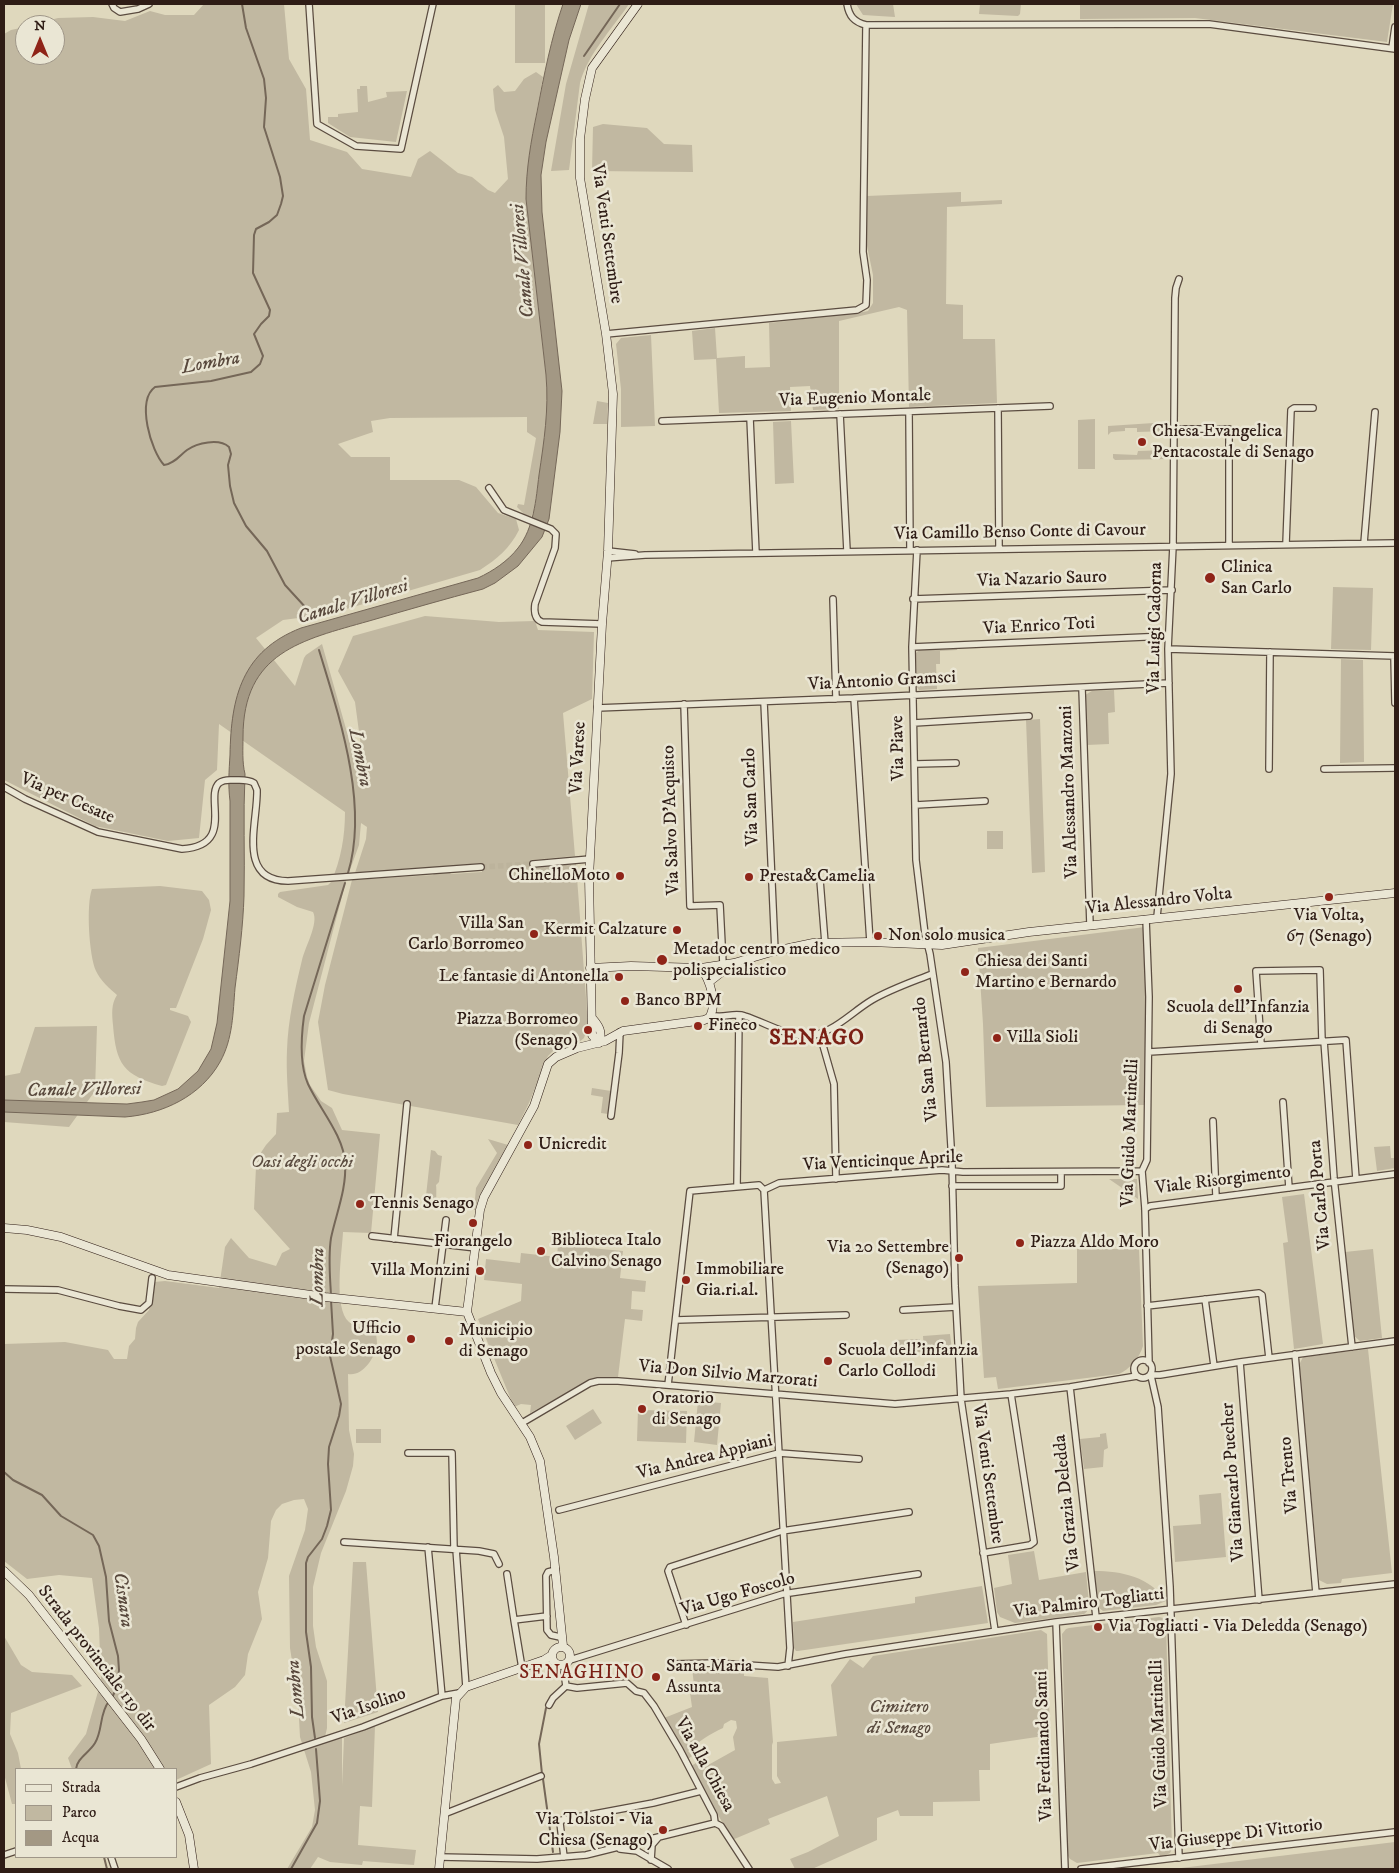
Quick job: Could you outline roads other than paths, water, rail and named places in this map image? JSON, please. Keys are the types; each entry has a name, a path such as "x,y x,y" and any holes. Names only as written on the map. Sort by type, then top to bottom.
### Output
{"street":[{"path":"112,4 120,12 149,4"},
{"path":"309,4 317,124 356,146 401,149 433,4"},
{"name":"Via Venti Settembre","path":"608,555 613,394 606,334 580,178 581,131 584,99 592,68 638,4"},
{"path":"847,4 853,19 866,25 1209,24 1394,48 1395,27"},
{"path":"606,334 857,310 866,305 867,280 863,252 866,25"},
{"name":"Via Luigi Cadorna","path":"1157,918 1170,774 1168,636 1173,546 1175,298 1176,288 1180,279"},
{"name":"Via Eugenio Montale","path":"662,421 1050,406"},
{"path":"998,408 999,548"},
{"path":"1286,544 1291,410 1294,408 1313,408"},
{"name":"Via Piave","path":"909,412 914,550 912,647 916,860 925,934 928,944"},
{"path":"1364,543 1375,412"},
{"path":"840,414 847,551"},
{"path":"750,418 756,553"},
{"path":"1173,429 1229,429 1229,545"},
{"path":"489,488 502,510 549,528 556,534 556,544 537,595 534,610 537,618 542,622 602,624"},
{"name":"Via Camillo Benso Conte di Cavour","path":"608,555 1395,543"},
{"name":"Via Varese","path":"592,1018 588,904 597,708 608,555"},
{"name":"Via Nazario Sauro","path":"914,599 1172,590"},
{"path":"834,599 836,699"},
{"name":"Via Enrico Toti","path":"912,647 1168,636"},
{"path":"1168,649 1394,656 1395,703"},
{"path":"1269,769 1270,652"},
{"name":"Via Antonio Gramsci","path":"597,708 1169,684"},
{"name":"Via Alessandro Manzoni","path":"1082,688 1090,925"},
{"path":"854,698 870,942"},
{"name":"Via San Carlo","path":"764,702 775,951"},
{"name":"Via Salvo D'Acquisto","path":"684,704 690,906 720,905 722,969"},
{"path":"914,723 1029,716"},
{"path":"915,764 956,763"},
{"path":"1324,770 1395,768"},
{"name":"Via per Cesate","path":"4,787 24,799 98,832 182,849 194,848 210,837 216,820 216,787 226,780 248,780 254,783 257,790 253,848 254,860 263,874 274,879 288,881 481,867"},
{"path":"916,805 985,801"},
{"path":"533,864 590,859"},
{"path":"820,880 825,943"},
{"name":"Via Alessandro Volta","path":"722,969 734,963 775,951 813,943 870,942 942,945 1004,935 1090,925 1395,893"},
{"name":"Via Guido Martinelli","path":"1146,919 1149,1052 1147,1160 1142,1171 1145,1209 1149,1364"},
{"name":"Via San Bernardo","path":"928,944 945,1049 952,1172"},
{"path":"590,968 631,966 722,969"},
{"path":"561,1646 556,1570 543,1470 537,1452 522,1423 490,1373 467,1312 480,1210 484,1197 535,1111 548,1064 556,1057 577,1048 599,1043 620,1032 704,1020 711,1015 713,1006 709,982 701,968"},
{"path":"709,982 722,969"},
{"name":"Via Carlo Porta","path":"1261,1044 1256,971 1320,970 1323,1041 1334,1182 1352,1346"},
{"path":"711,1015 720,1017 739,1015 789,1033 804,1036 820,1035 874,999 932,974"},
{"path":"737,1186 739,1015"},
{"path":"577,1048 592,1035 592,1018"},
{"path":"592,1018 600,1030 599,1043"},
{"path":"611,1116 620,1032"},
{"path":"592,1035 599,1043"},
{"path":"820,1035 834,1084 836,1179"},
{"path":"1149,1052 1346,1040 1356,1179"},
{"path":"1283,1102 1289,1188"},
{"path":"394,1239 407,1104"},
{"path":"1213,1121 1216,1197"},
{"name":"Via Venticinque Aprile","path":"676,1320 690,1191 759,1185 764,1190 779,1183 933,1171 1142,1171"},
{"name":"Via Venti Settembre","path":"952,1172 961,1399 995,1631"},
{"path":"952,1186 1061,1186 1061,1172"},
{"name":"Viale Risorgimento","path":"1145,1209 1150,1206 1395,1174"},
{"path":"764,1190 790,1648 791,1654 800,1663"},
{"path":"435,1308 446,1220"},
{"path":"4,1228 27,1230 61,1237 161,1273 339,1299 467,1312"},
{"path":"372,1236 476,1248"},
{"path":"4,1289 58,1290 141,1310 149,1303 152,1278"},
{"path":"1148,1306 1259,1293 1262,1295 1269,1358"},
{"path":"1205,1299 1214,1366"},
{"path":"903,1310 956,1307"},
{"path":"668,1385 676,1320 846,1315"},
{"path":"1148,1348 1141,1361 1135,1365 1136,1373 1148,1376 1352,1346 1395,1342"},
{"name":"Via Trento","path":"1295,1354 1316,1593"},
{"path":"1141,1361 1167,1374"},
{"name":"Via Giancarlo Puecher","path":"1240,1362 1259,1600"},
{"path":"1148,1376 1152,1370 1149,1364"},
{"name":"Via Don Silvio Marzorati","path":"522,1423 594,1382 618,1381 896,1404 1070,1387 1122,1378 1136,1373"},
{"path":"1155,1390 1158,1380 1167,1374"},
{"path":"1148,1376 1155,1390"},
{"name":"Via Grazia Deledda","path":"1070,1387 1096,1617"},
{"name":"Via Guido Martinelli","path":"1155,1390 1158,1407 1170,1609 1179,1858"},
{"path":"983,1552 1030,1545 1034,1542 1011,1394"},
{"path":"408,1453 452,1453 455,1549 466,1687"},
{"name":"Via Andrea Appiani","path":"559,1510 778,1453 859,1459"},
{"path":"686,1625 668,1571 669,1568 782,1531 910,1512"},
{"path":"344,1542 455,1549 494,1554 499,1564"},
{"path":"428,1547 442,1696"},
{"path":"556,1570 548,1572 546,1576 547,1616 549,1634 560,1637"},
{"name":"Strada provinciale 119 dir","path":"4,1571 29,1595 141,1739 159,1768"},
{"path":"507,1574 514,1620 525,1667"},
{"name":"Via Ugo Foscolo","path":"561,1663 786,1594 918,1574"},
{"name":"Via Palmiro Togliatti","path":"673,1664 716,1663 758,1667 788,1666 1056,1622 1395,1584"},
{"path":"514,1620 547,1616"},
{"name":"Via Ferdinando Santi","path":"1056,1622 1065,1869"},
{"path":"560,1623 561,1646"},
{"path":"439,1869 454,1712 459,1694 466,1687 525,1667 561,1663 570,1651 561,1646"},
{"path":"549,1705 553,1698 566,1686 561,1663 554,1650 561,1646"},
{"path":"788,1666 790,1648"},
{"name":"Via alla Chiesa","path":"566,1686 577,1688 626,1683 636,1691 644,1693 654,1706 680,1750 714,1815 715,1823 722,1826 749,1869"},
{"name":"Via Isolino","path":"178,1786 363,1727 442,1696 459,1694"},
{"path":"444,1814 541,1776"},
{"path":"564,1857 560,1823 562,1820 653,1803 701,1791"},
{"path":"178,1806 188,1836 194,1869"},
{"path":"440,1857 508,1859 586,1855 715,1823"},
{"name":"Via Giuseppe Di Vittorio","path":"1081,1869 1395,1832"},
{"path":"651,1860 652,1845 660,1837"},
{"path":"613,1849 637,1851 668,1869"}],"water":[{"path":"563,4 581,4 569,40 546,142 541,175 542,212 562,391 560,432 549,519 542,537 518,566 495,583 483,589 321,635 281,654 265,668 253,686 246,708 243,737 245,774 244,896 232,1025 228,1044 220,1062 202,1085 192,1094 167,1107 153,1112 125,1117 4,1112 4,1100 127,1104 154,1100 178,1089 198,1071 211,1049 217,1023 230,901 229,778 233,714 237,695 244,678 253,663 265,649 301,628 478,578 495,569 514,553 528,532 535,503 547,401 546,375 526,199 527,177 531,144 545,71"}],"waterway":[{"name":"Lombra","path":"242,4 246,28 264,79 266,98 264,127 280,177 283,196 277,215 256,229 254,235 253,273 270,310 269,316 254,334 263,356 260,364 251,372 211,381 155,387 149,394 146,414 150,438 154,449 164,465 174,461 191,447 214,442 225,444 229,447 231,454 228,465 234,503 246,526 267,551 285,585 307,609 309,616"},
{"path":"584,56 620,4"},
{"name":"Lombra","path":"319,650 343,731 353,790 354,846 348,873"},
{"name":"Lombra","path":"331,1295 330,1245 343,1191 344,1153 336,1132 308,1084 303,1068 302,1042 304,1016 345,883"},
{"name":"Lombra","path":"315,1738 312,1717 311,1667 306,1632 306,1563 308,1557 322,1539 331,1510 328,1464 329,1447 341,1404 330,1356 333,1334 331,1300"},
{"name":"Cisnara","path":"4,1472 13,1480 42,1495 61,1516 93,1535 99,1546 106,1577 109,1621 118,1656 117,1686 112,1698"},
{"name":"Cisnara","path":"76,1768 81,1759 93,1747 109,1701"},
{"path":"542,1774 539,1744 546,1708"},
{"name":"Lombra","path":"291,1869 317,1823 320,1801 316,1749"},
{"path":"543,1779 553,1852"},
{"name":"Cisnara","path":"104,1858 107,1869"}],"tunnel":[{"path":"481,867 533,864"}],"place":[{"name":"Chiesa Evangelica Pentacostale di Senago","path":"1142,442"},
{"name":"Clinica San Carlo","path":"1210,578"},
{"name":"ChinelloMoto","path":"620,876"},
{"name":"Presta&Camelia","path":"749,877"},
{"name":"Via Volta, 67 (Senago)","path":"1329,897"},
{"name":"Kermit Calzature","path":"677,930"},
{"name":"Villa San Carlo Borromeo","path":"534,934"},
{"name":"Non solo musica","path":"878,936"},
{"name":"Metadoc centro medico polispecialistico","path":"662,960"},
{"name":"Chiesa dei Santi Martino e Bernardo","path":"965,972"},
{"name":"Le fantasie di Antonella","path":"619,977"},
{"name":"Scuola dell'Infanzia di Senago","path":"1238,989"},
{"name":"Banco BPM","path":"625,1001"},
{"name":"Fineco","path":"698,1026"},
{"name":"Piazza Borromeo (Senago)","path":"588,1030"},
{"name":"Villa Sioli","path":"997,1038"},
{"name":"Unicredit","path":"528,1145"},
{"name":"Tennis Senago","path":"360,1204"},
{"name":"Fiorangelo","path":"473,1223"},
{"name":"Piazza Aldo Moro","path":"1020,1243"},
{"name":"Biblioteca Italo Calvino Senago","path":"541,1251"},
{"name":"Via 20 Settembre (Senago)","path":"959,1258"},
{"name":"Villa Monzini","path":"480,1271"},
{"name":"Immobiliare Gia.ri.al.","path":"686,1280"},
{"name":"Ufficio postale Senago","path":"411,1339"},
{"name":"Municipio di Senago","path":"449,1341"},
{"name":"Scuola dell'infanzia Carlo Collodi","path":"828,1361"},
{"name":"Oratorio di Senago","path":"642,1409"},
{"name":"Via Togliatti - Via Deledda (Senago)","path":"1098,1627"},
{"name":"Santa Maria Assunta","path":"656,1677"},
{"name":"Via Tolstoi - Via Chiesa (Senago)","path":"663,1830"}],"district":[{"name":"SENAGO","path":"817,1039"},
{"name":"SENAGHINO","path":"582,1674"}],"water label":[{"name":"Canale Villoresi","path":"524,261"},
{"name":"Canale Villoresi","path":"353,603"},
{"name":"Canale Villoresi","path":"84,1091"}],"park label":[{"name":"Oasi degli occhi","path":"302,1163"},
{"name":"Cimitero di Senago","path":"899,1718"}]}
